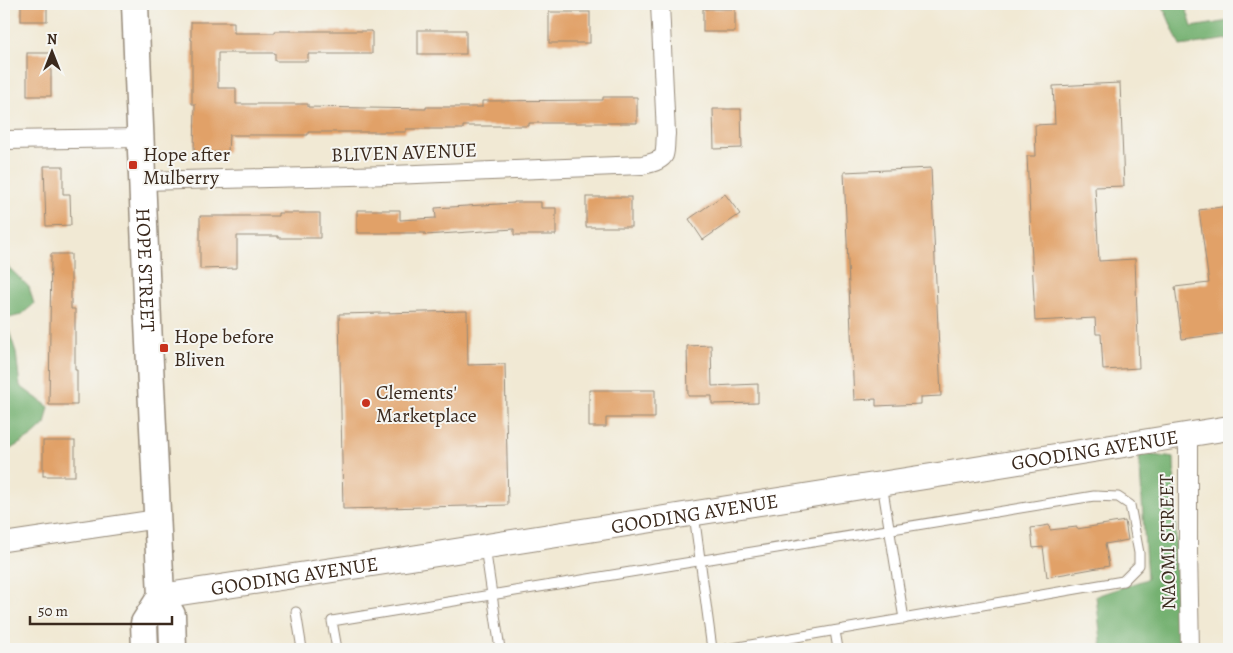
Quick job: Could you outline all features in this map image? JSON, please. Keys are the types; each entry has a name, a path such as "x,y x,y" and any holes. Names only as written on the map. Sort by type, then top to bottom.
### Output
{"main road":[{"name":"HOPE STREET","path":"135,4 161,596 172,615 173,649"},
{"name":"GOODING AVENUE","path":"161,596 485,547 1229,428"},
{"path":"145,649 144,623 161,596"}],"street":[{"path":"135,4 148,4"},
{"name":"BLIVEN AVENUE","path":"142,181 642,165 660,159 664,154 666,134 660,4"},
{"path":"4,140 141,138"},
{"name":"NAOMI STREET","path":"1188,435 1190,649"},
{"path":"4,542 157,519"}],"lane":[{"path":"882,484 904,619"},
{"path":"337,649 332,621 1094,496 1118,497 1130,505 1139,552 1139,565 1123,581 727,649"},
{"path":"694,514 712,649"},
{"path":"485,547 500,649"},
{"path":"296,612 302,649"},
{"path":"835,631 838,649"}],"green space":[{"path":"1162,4 1185,4 1192,27 1229,21 1229,39 1180,46"},
{"path":"4,263 29,287 34,304 21,315 5,319 16,352 20,386 49,407 45,424 32,436 4,453"},
{"path":"1139,453 1174,458 1179,649 1102,649 1096,596 1147,579"}],"building":[{"path":"21,4 47,4 47,21 21,21"},
{"path":"703,9 735,9 735,32 703,32"},
{"path":"549,12 590,12 590,43 549,43"},
{"path":"191,22 234,22 234,33 372,31 372,54 308,54 308,61 275,61 275,53 218,53 218,88 236,88 236,104 308,104 308,107 426,109 426,107 482,107 482,101 603,100 603,97 637,97 637,123 529,123 529,126 463,126 463,129 406,129 406,132 308,132 308,135 229,135 228,152 194,152 195,104 192,104"},
{"path":"418,30 466,30 466,54 418,54"},
{"path":"27,53 51,53 51,96 27,96"},
{"path":"1120,83 1124,186 1095,187 1099,261 1135,259 1139,368 1103,370 1101,334 1096,334 1095,318 1035,321 1027,156 1036,156 1035,125 1055,124 1053,86"},
{"path":"713,109 741,109 742,148 714,149"},
{"path":"44,166 63,166 63,194 70,194 71,225 46,226"},
{"path":"931,168 941,396 921,397 921,404 876,406 876,399 854,400 844,172"},
{"path":"725,194 740,214 703,240 689,219"},
{"path":"586,197 631,197 631,227 586,227"},
{"path":"514,202 541,202 541,208 556,208 556,235 514,235 514,229 425,235 425,233 357,233 357,210 400,210 400,220 436,218 435,208"},
{"path":"1229,206 1229,333 1182,339 1175,287 1209,283 1199,210"},
{"path":"278,213 320,213 320,238 237,236 237,268 200,269 200,216 278,216"},
{"path":"51,254 71,254 71,309 75,309 77,405 49,405"},
{"path":"467,311 468,365 505,364 508,505 343,509 339,314"},
{"path":"711,345 712,386 758,384 758,403 712,404 712,396 688,396 687,346"},
{"path":"589,390 655,390 655,418 606,418 606,427 589,427"},
{"path":"43,441 75,441 75,476 43,476"},
{"path":"1125,521 1128,540 1105,544 1109,566 1047,577 1043,547 1033,548 1031,528 1049,525 1050,530 1077,527 1077,529"}],"place":[{"name":"Hope after Mulberry","path":"133,165"},
{"name":"Hope before Bliven","path":"164,348"},
{"name":"Clements' Marketplace","path":"366,403"}]}
